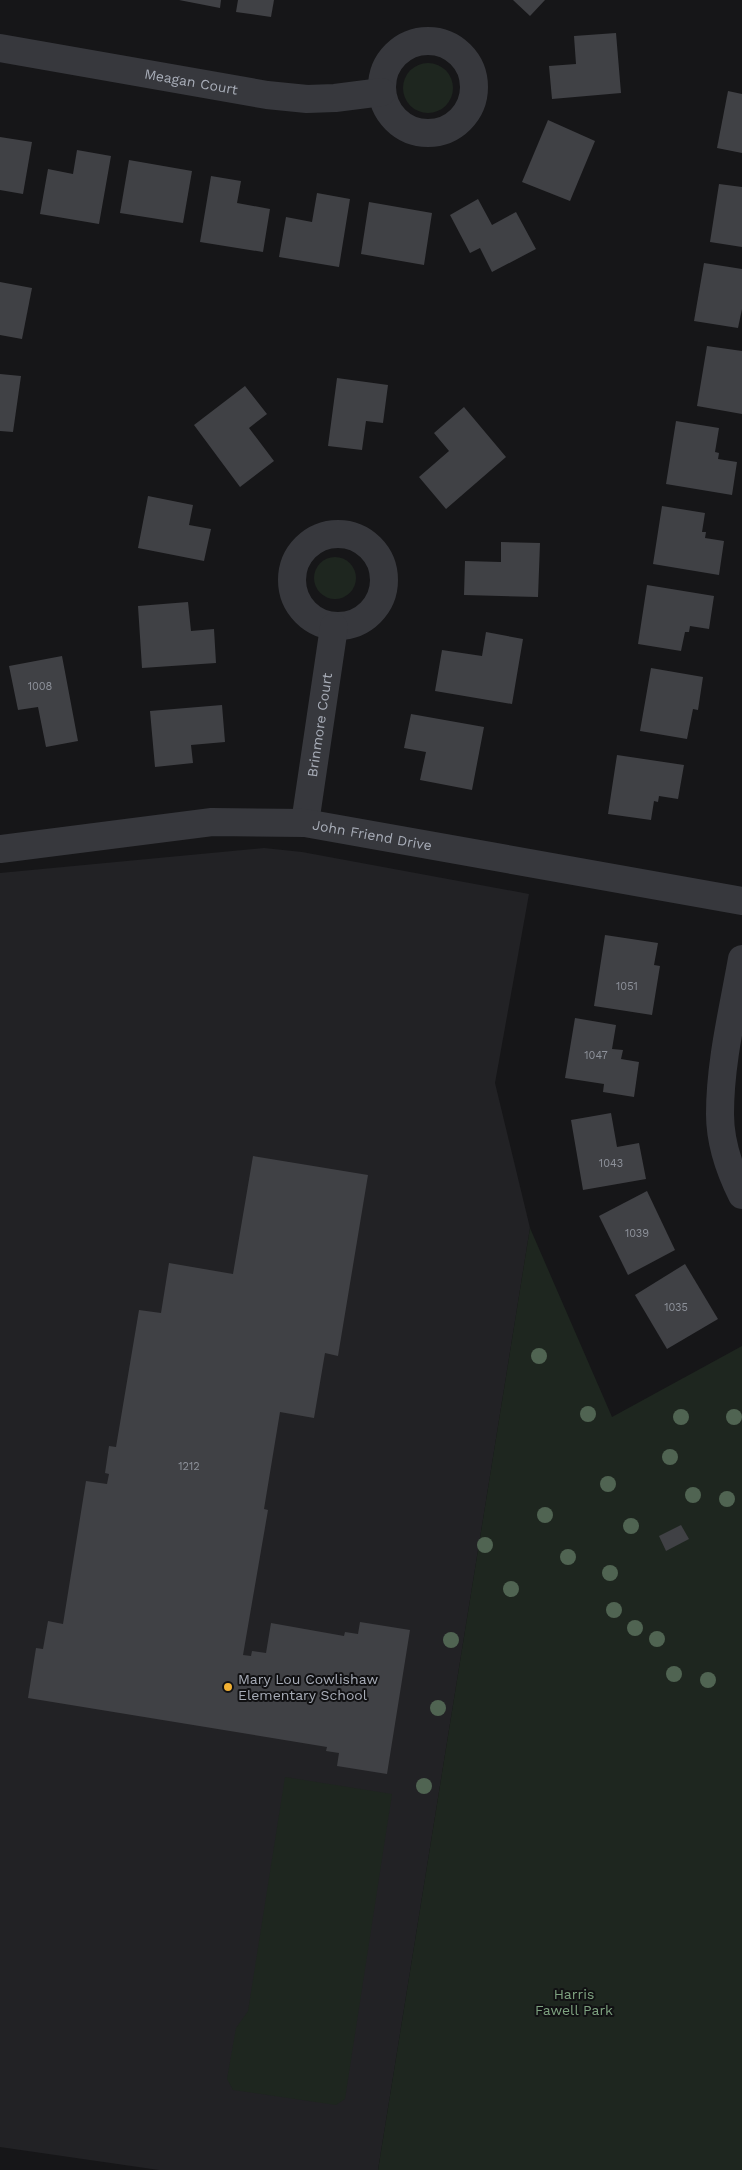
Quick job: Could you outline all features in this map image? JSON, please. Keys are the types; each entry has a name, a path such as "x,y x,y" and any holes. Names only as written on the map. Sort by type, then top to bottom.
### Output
{"street":[{"name":"Meagan Court","path":"0,48 267,95 316,99 382,92"},
{"name":"Brinmore Court","path":"305,823 334,627"},
{"name":"John Friend Drive","path":"0,849 212,822 305,823 742,901"},
{"path":"742,959 723,1070 720,1115 724,1142 733,1178 742,1195"}],"shaded area":[{"name":"Mary Lou Cowlishaw Elementary School","path":"264,848 302,852 529,894 495,1083 530,1228 378,2170 159,2170 0,2147 0,873"}],"green space":[{"path":"423,63 433,63 446,70 453,83 453,93 446,106 433,113 423,113 414,109 407,102 403,93 403,83 407,74 414,67"},
{"path":"331,557 339,557 350,563 356,578 350,593 339,599 331,599 320,593 314,582 314,574 320,563"},
{"name":"Harris Fawell Park","path":"530,1228 612,1417 742,1346 742,2170 378,2170"},
{"path":"285,1777 392,1794 345,2099 336,2105 233,2090 227,2079 236,2028 248,2011"}],"building":[{"path":"179,0 221,0 220,8"},
{"path":"238,0 274,0 271,17 236,12"},
{"path":"513,0 545,0 530,16"},
{"path":"616,33 621,93 552,99 549,66 576,64 574,36"},
{"path":"728,91 742,94 742,153 717,148"},
{"path":"548,120 595,141 570,201 522,182"},
{"path":"0,137 32,142 23,194 0,190"},
{"path":"77,150 111,156 99,224 40,214 48,169 73,174"},
{"path":"129,160 192,171 183,223 120,213"},
{"path":"211,176 241,181 237,203 270,209 263,252 200,242"},
{"path":"719,184 742,187 742,247 710,242"},
{"path":"317,193 350,199 339,267 279,257 286,217 312,222"},
{"path":"478,199 492,225 516,212 536,249 492,272 480,248 470,253 450,215"},
{"path":"369,202 432,213 424,265 361,254"},
{"path":"704,263 742,269 742,309 738,328 694,321"},
{"path":"0,282 32,288 22,339 0,335"},
{"path":"707,346 742,351 742,414 697,406"},
{"path":"0,374 21,376 13,432 0,431"},
{"path":"337,378 388,385 383,423 366,421 362,450 328,446"},
{"path":"245,386 267,414 249,428 274,461 240,487 194,425"},
{"path":"464,407 506,457 446,509 419,477 449,451 434,433"},
{"path":"676,421 719,428 715,452 719,453 718,459 737,462 732,495 666,484"},
{"path":"148,496 193,505 189,525 211,529 204,561 138,548"},
{"path":"662,506 705,513 702,532 706,532 705,538 724,541 719,575 653,564"},
{"path":"501,542 540,543 538,597 464,595 465,561 501,562"},
{"path":"647,585 714,596 709,629 690,626 689,632 685,632 681,651 638,644"},
{"path":"188,602 191,631 214,629 216,663 142,668 138,606"},
{"path":"486,632 523,639 512,704 435,691 442,650 482,656"},
{"path":"62,656 78,741 46,747 38,707 18,710 9,666"},
{"path":"651,668 703,677 698,710 693,709 687,739 640,731"},
{"path":"222,705 225,742 191,745 193,763 155,767 150,711"},
{"path":"411,714 484,727 472,790 420,780 426,752 404,748"},
{"path":"617,755 684,765 678,799 659,796 658,802 654,801 651,820 608,814"},
{"path":"605,935 658,943 654,965 660,966 652,1015 594,1006"},
{"path":"575,1018 616,1025 612,1049 623,1050 621,1059 639,1062 634,1097 603,1092 604,1084 565,1078"},
{"path":"611,1113 617,1147 639,1143 646,1179 583,1190 571,1120"},
{"path":"253,1156 368,1175 338,1356 325,1353 314,1418 280,1412 264,1509 268,1510 243,1655 251,1656 252,1651 266,1653 271,1623 344,1636 345,1632 358,1634 360,1622 410,1630 387,1774 337,1766 339,1753 326,1751 327,1747 28,1698 36,1648 43,1649 48,1621 63,1624 86,1481 107,1484 109,1474 105,1473 109,1446 116,1447 139,1310 161,1313 169,1263 233,1274"},
{"path":"647,1191 675,1250 628,1275 599,1216"},
{"path":"685,1264 718,1319 667,1349 635,1295"},
{"path":"681,1525 689,1539 666,1551 659,1536"}],"place":[{"name":"Mary Lou Cowlishaw Elementary School","path":"228,1687"}]}
